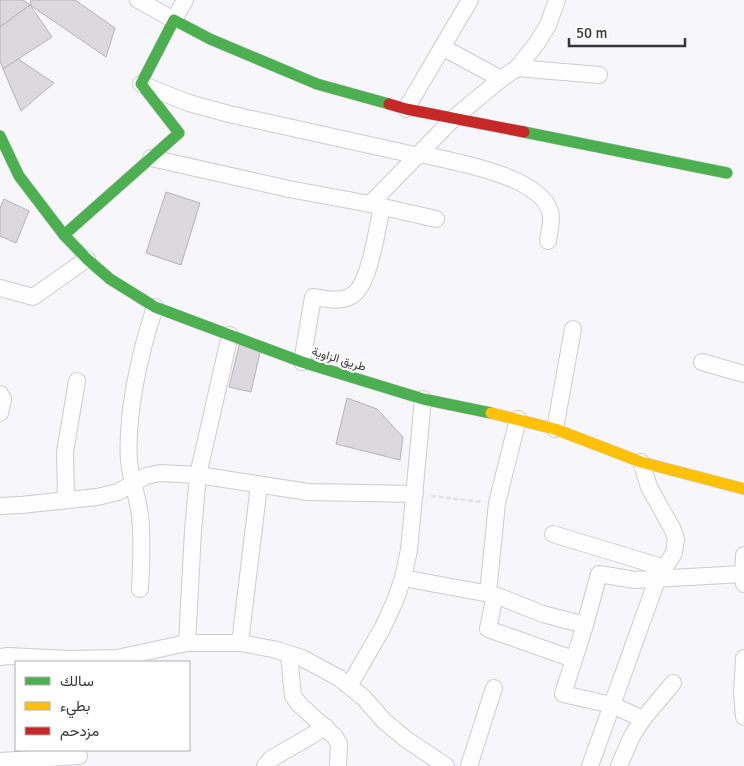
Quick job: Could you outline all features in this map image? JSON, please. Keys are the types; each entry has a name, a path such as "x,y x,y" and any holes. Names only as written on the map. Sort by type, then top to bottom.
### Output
{"street":[{"path":"138,0 210,39 317,84 406,109 455,117 727,173"},
{"path":"141,84 185,0"},
{"path":"406,109 470,0"},
{"path":"302,362 313,297 337,300 353,295 362,285 368,270 376,206 455,117 517,68 537,43 548,25 557,0"},
{"path":"442,47 501,79"},
{"path":"517,68 599,75"},
{"path":"141,84 189,103 230,114 502,174 517,180 531,190 549,209 552,217 548,241"},
{"path":"64,235 179,133 141,84"},
{"name":"طريق الزاوية","path":"0,136 19,176 64,235 110,280 155,307 302,362 423,399 518,419 555,429 641,462 744,489"},
{"path":"151,158 289,189 436,218"},
{"path":"0,288 33,297 87,259"},
{"path":"140,589 140,518 138,500 132,484 129,443 132,413 144,344 155,307"},
{"path":"555,429 573,329"},
{"path":"187,643 198,475 230,334"},
{"path":"702,362 744,374"},
{"path":"66,500 65,452 77,381"},
{"path":"0,394 3,399 0,413"},
{"path":"349,686 382,629 403,578 409,550 423,399"},
{"path":"518,419 497,503 488,629 574,659"},
{"path":"590,766 661,574 674,553 676,540 673,530 649,487 641,462"},
{"path":"0,506 97,497 118,492 146,476 160,473 198,475 308,492 415,494"},
{"path":"240,643 259,485"},
{"path":"553,534 661,574"},
{"path":"643,719 612,705 563,694 599,574 635,580 661,574 743,579 744,555"},
{"path":"403,578 492,594 543,614 585,625"},
{"path":"0,657 70,660 117,658 187,643 240,643 289,654 313,663 349,686 396,731 446,766"},
{"path":"289,654 293,696 298,704 335,737 339,744 338,766"},
{"path":"744,658 742,693 744,717"},
{"path":"619,766 632,736 643,719 674,683"},
{"path":"469,766 494,688"},
{"path":"265,766 277,755 326,727"},
{"path":"8,762 79,757"}],"path":[{"path":"415,494 497,503"}],"building":[{"path":"0,0 23,0 30,5 0,27"},
{"path":"31,0 75,0 115,28 106,57 30,5"},
{"path":"30,5 52,37 3,69 0,61 0,27"},
{"path":"18,59 54,83 21,111 3,69"},
{"path":"166,192 200,203 181,265 146,253"},
{"path":"4,199 29,211 16,243 0,236 0,208"},
{"path":"240,342 261,348 251,392 229,387"},
{"path":"347,398 377,409 403,437 400,460 336,444"}],"traffic: fast":[{"path":"64,235 179,133 141,84 174,20 210,39 317,84 389,104"},
{"path":"524,132 727,173"},
{"path":"0,136 19,176 64,235 110,279 155,307 302,362 423,399 491,413"}],"traffic: slow":[{"path":"491,413 555,429 641,462 744,489"}],"traffic: jam":[{"path":"389,104 524,132"}]}
